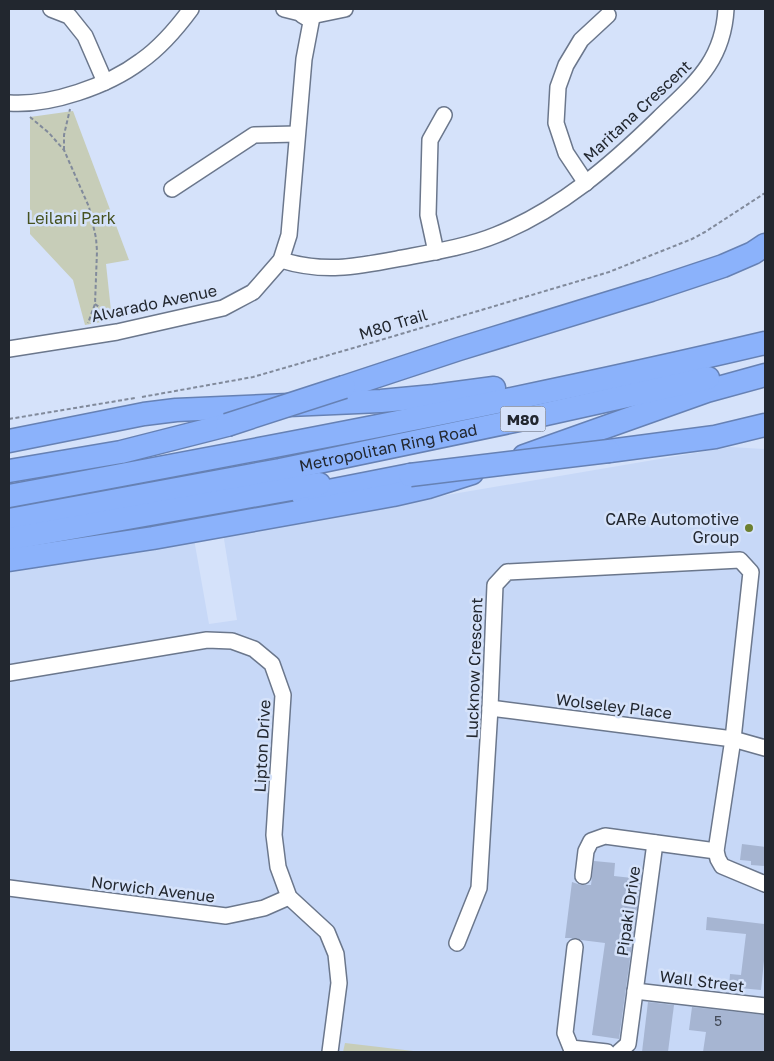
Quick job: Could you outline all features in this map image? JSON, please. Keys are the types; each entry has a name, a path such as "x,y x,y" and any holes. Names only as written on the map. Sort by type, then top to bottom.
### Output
{"highway":[{"path":"9,471 112,454 227,425 723,266 753,253 765,245"},
{"name":"Metropolitan Ring Road","path":"9,496 288,443 765,343"},
{"path":"9,441 144,414 176,410 353,403 434,396 578,373 714,355"},
{"name":"Metropolitan Ring Road","path":"9,520 280,470 529,418 765,365"},
{"path":"9,560 162,536 393,495 428,487 545,450 691,397 765,375"},
{"path":"9,539 305,486 609,451 715,436 765,425"},
{"path":"9,549 410,475"}],"street":[{"path":"51,9 69,16 85,36 105,82"},
{"path":"9,103 17,104 61,98 105,82 141,61 175,31 191,9"},
{"path":"284,9 308,13 345,9"},
{"name":"Maritana Crescent","path":"283,255 323,269 354,268 436,252 496,236 545,212 586,183 625,151 703,74 720,43 726,9"},
{"path":"283,255 289,235 308,13"},
{"path":"586,183 566,153 556,123 558,87 566,65 581,40 608,15"},
{"path":"436,252 428,215 430,140 444,115"},
{"path":"172,189 254,135 297,134"},
{"name":"Alvarado Avenue","path":"9,348 104,334 223,308 253,292 283,255"},
{"name":"Lucknow Crescent","path":"457,943 479,888 495,585 507,572 740,560 751,572 733,740"},
{"name":"Lipton Drive","path":"9,673 207,640 232,641 254,648 272,664 283,695 274,835 278,867 289,897 327,932 336,954 339,983 330,1052"},
{"name":"Wolseley Place","path":"490,708 733,740 765,748"},
{"name":"Wolseley Place","path":"733,740 765,737"},
{"path":"733,740 716,851 722,866 765,884"},
{"path":"583,876 586,851 591,841 605,836 716,851"},
{"name":"Pipaki Drive","path":"623,1048 635,991 655,843"},
{"name":"Norwich Avenue","path":"9,888 226,916 264,908 289,897"},
{"path":"575,947 565,1033 571,1048 607,1052"},
{"name":"Wall Street","path":"635,991 765,1006"}],"path":[{"path":"64,150 64,135 70,109"},
{"path":"30,117 64,150 85,194 94,227 97,251 94,304 88,324"},
{"name":"M80 Trail","path":"9,419 253,377 595,276 629,265 692,239 765,193"},
{"path":"94,304 106,312 112,320"}],"shaded area":[{"path":"730,447 765,449 765,1052 9,1052 9,572 194,539 209,624 237,620 223,533"}],"green space":[{"name":"Leilani Park","path":"73,111 129,260 106,264 112,320 85,325 73,280 30,234 30,117"},
{"path":"345,1043 422,1052 343,1052"}],"building":[{"path":"742,844 765,847 765,866 751,865 751,861 740,860"},
{"path":"594,861 615,863 614,876 641,879 619,1039 592,1035 605,943 565,938 572,882 581,885 591,885"},
{"path":"707,917 765,924 765,951 761,990 729,987 730,974 741,975 746,934 706,930"},
{"path":"648,1002 674,1005 668,1052 642,1052"},
{"path":"692,1007 765,1015 765,1052 703,1052 706,1032 689,1030"}],"place":[{"name":"CARe Automotive Group","path":"749,528"}]}
